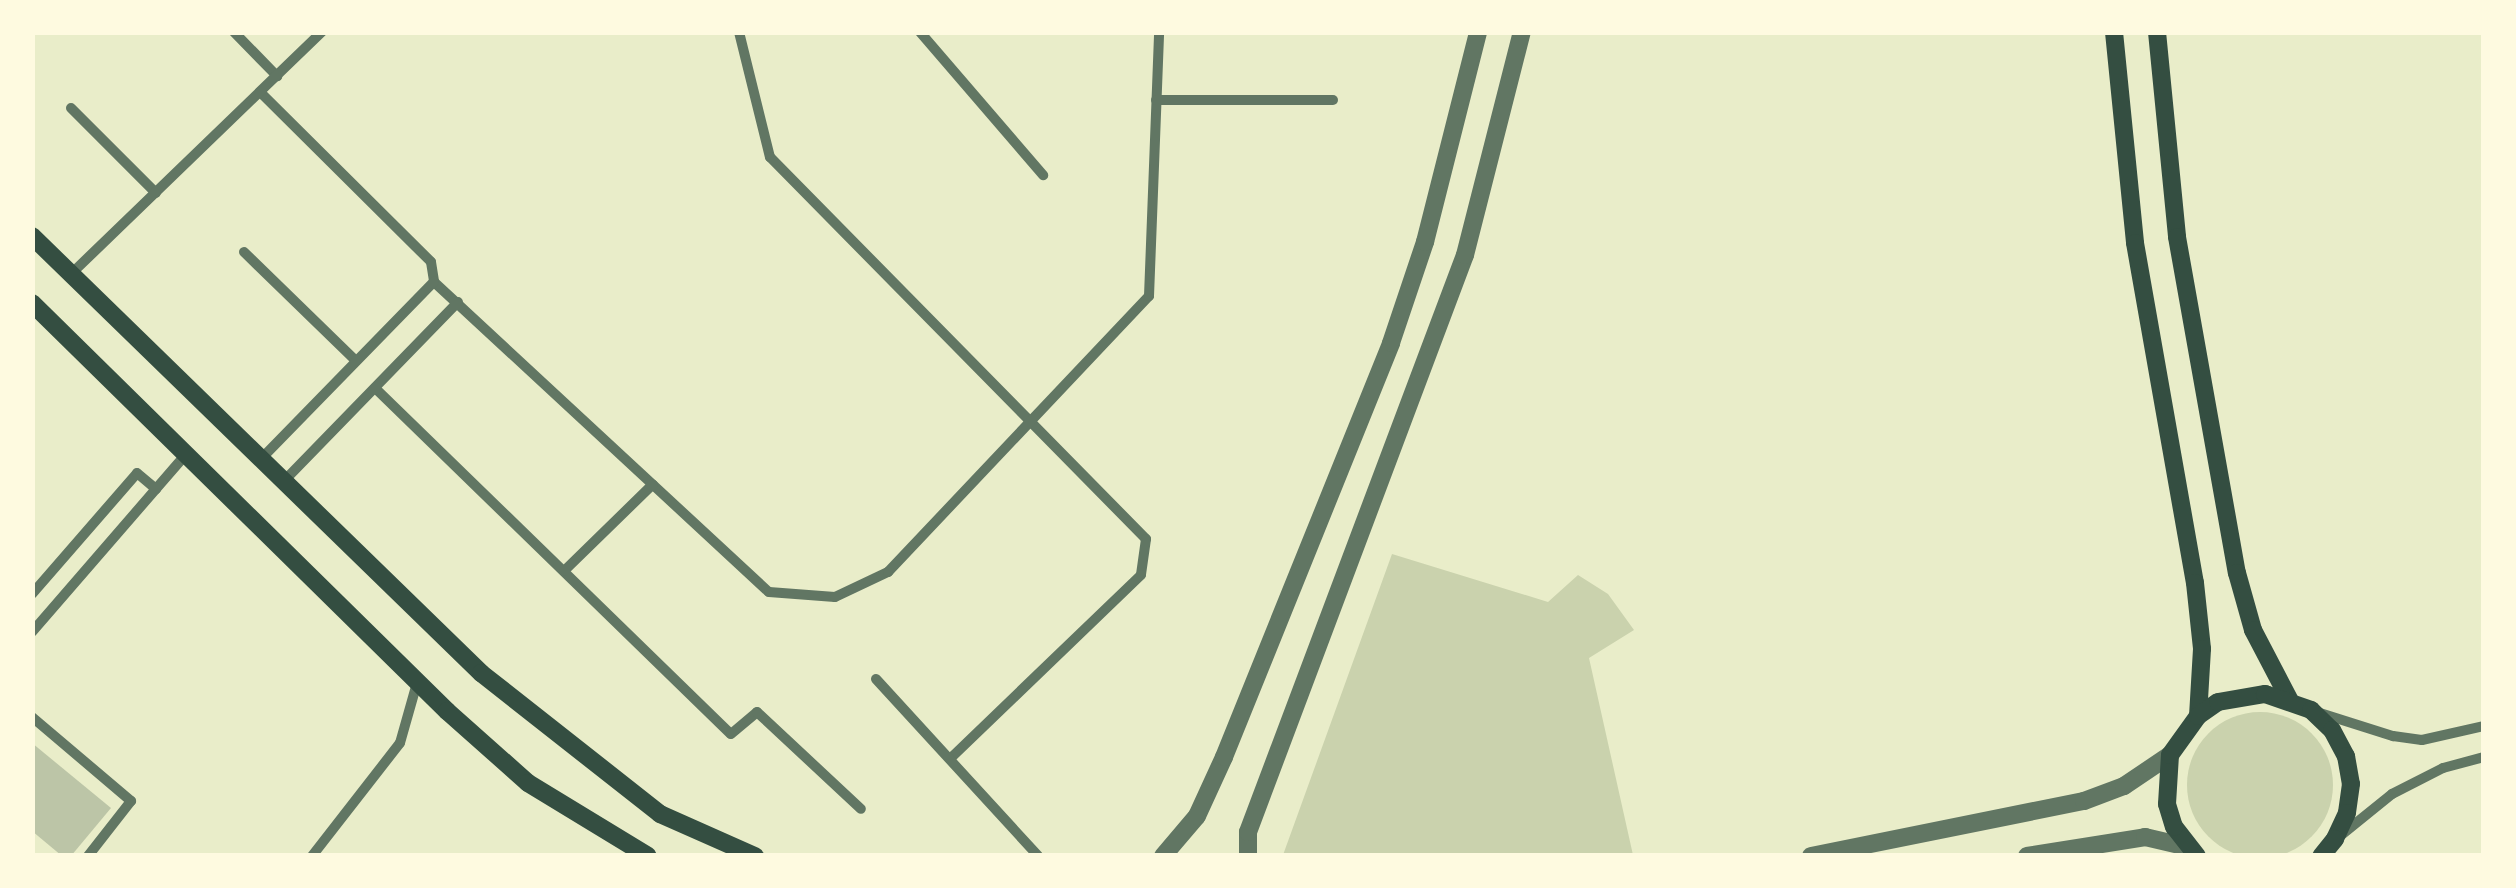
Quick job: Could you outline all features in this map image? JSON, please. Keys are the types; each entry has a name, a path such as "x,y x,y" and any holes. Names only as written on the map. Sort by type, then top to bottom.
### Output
{"main road":[{"path":"2114,32 2135,244 2196,583 2202,649 2198,716"},
{"path":"2157,32 2177,238 2237,573 2253,630 2289,699"},
{"path":"32,236 481,673 660,814 755,856"},
{"path":"32,304 418,682 528,782 648,856"},
{"path":"2192,851 2167,804 2170,755 2198,716 2241,695 2289,699 2310,710 2339,743 2351,784 2348,813 2335,840 2321,856"}],"street":[{"path":"234,32 277,76"},
{"path":"71,274 322,32"},
{"path":"739,32 770,157 1146,539 1141,575 950,759"},
{"path":"920,32 1044,174"},
{"path":"260,92 431,262 434,282 769,592 836,597 888,572 1149,296 1159,32"},
{"path":"1163,856 1197,816 1224,757 1391,342 1425,242 1478,32"},
{"path":"1248,856 1248,832 1430,357 1465,255 1522,32"},
{"path":"1156,100 1333,100"},
{"path":"70,108 156,192"},
{"path":"244,252 356,361"},
{"path":"260,460 434,282"},
{"path":"283,482 458,302"},
{"path":"375,388 731,734 757,712 861,808"},
{"path":"32,632 186,454"},
{"path":"32,594 137,474 156,489"},
{"path":"564,571 653,484"},
{"path":"876,679 1038,856"},
{"path":"312,856 400,742 418,682"},
{"path":"2310,710 2393,736 2422,740 2484,726"},
{"path":"32,718 131,801 88,856"},
{"path":"1810,856 2084,800 2124,786 2170,755"},
{"path":"2335,840 2392,794 2443,768 2484,757"},
{"path":"2027,856 2146,837 2192,851"}],"green space":[{"path":"1392,554 1548,602 1578,575 1608,594 1634,630 1589,658 1633,855 1283,855"},
{"path":"2260,712 2288,718 2312,733 2327,757 2333,785 2327,813 2312,837 2288,852 2260,858 2232,852 2208,837 2193,813 2187,785 2193,757 2208,733 2232,718"}],"building":[{"path":"32,743 111,808 71,856 62,856 32,831"}]}
